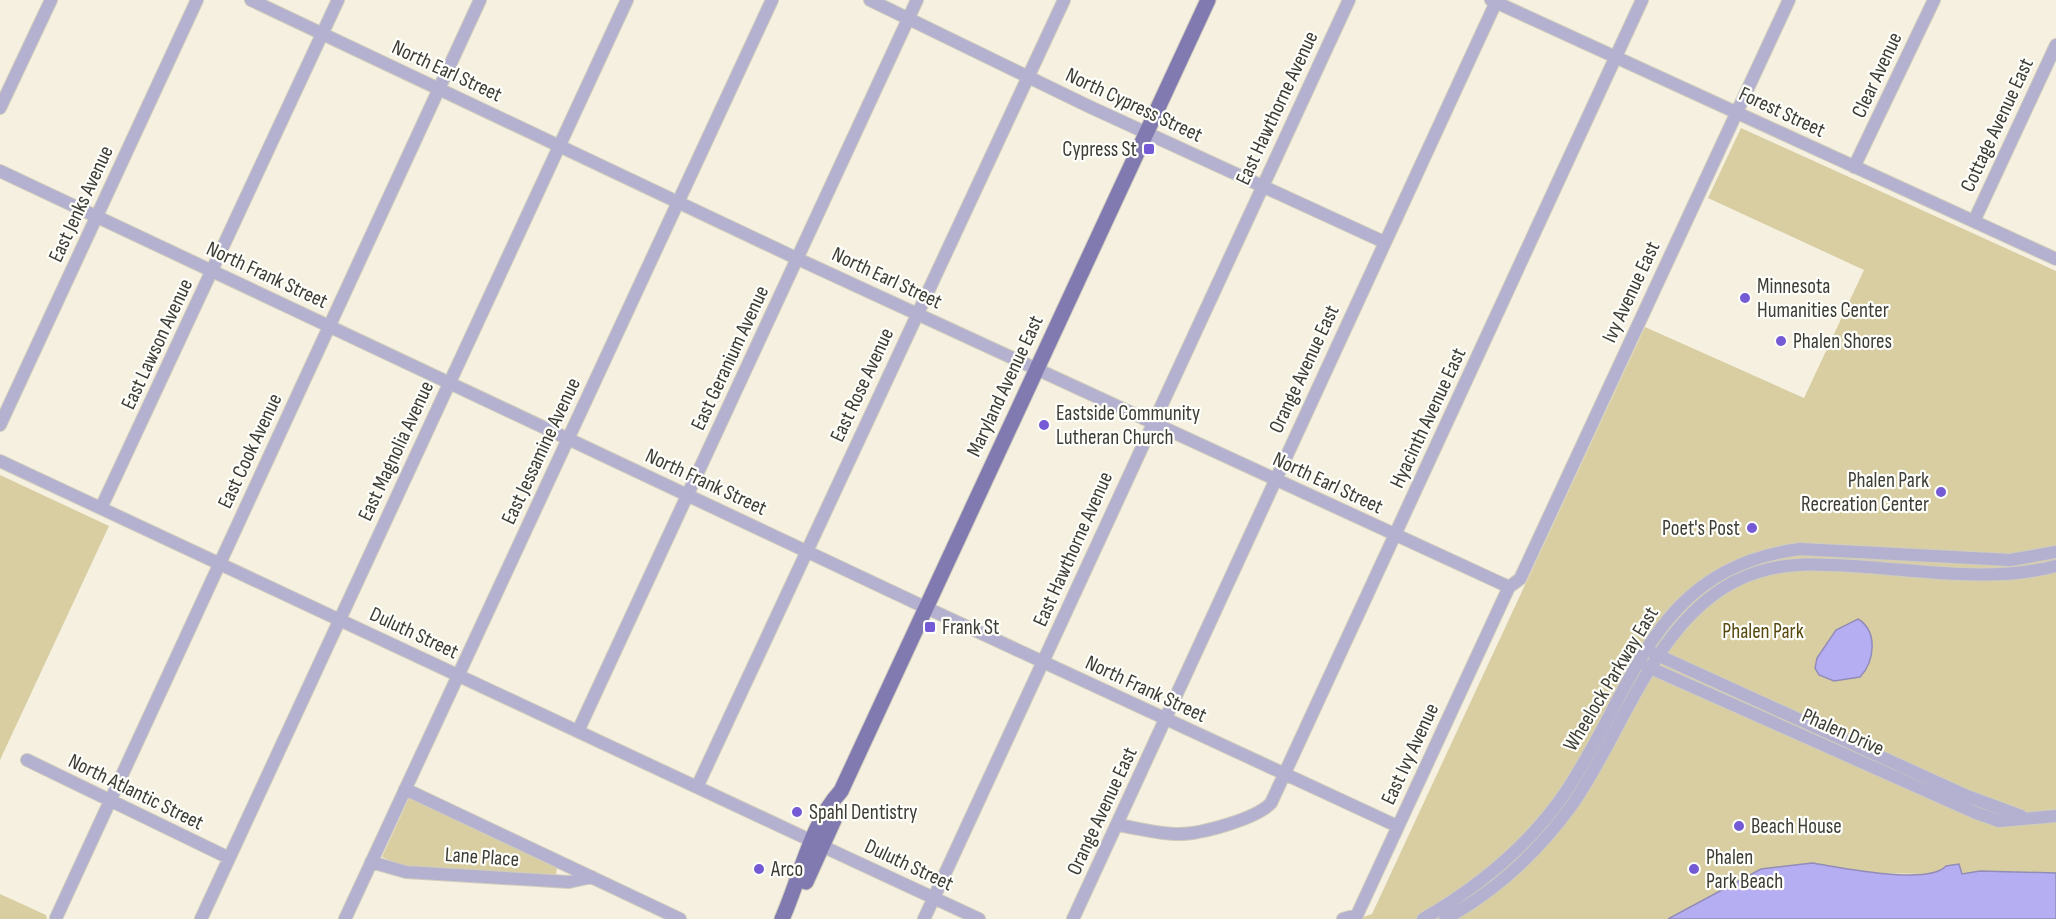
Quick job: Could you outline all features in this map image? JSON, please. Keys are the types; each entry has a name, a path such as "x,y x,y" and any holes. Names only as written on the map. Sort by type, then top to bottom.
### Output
{"main road":[{"name":"Maryland Avenue East","path":"782,919 795,891 796,880 817,843 832,801 841,791 1208,0"}],"street":[{"path":"0,108 51,0"},
{"name":"East Jenks Avenue","path":"0,425 197,0"},
{"name":"North Earl Street","path":"251,0 798,259 1395,535 1506,592"},
{"name":"East Lawson Avenue","path":"101,508 338,0"},
{"name":"East Cook Avenue","path":"56,918 480,0"},
{"name":"East Magnolia Avenue","path":"201,919 627,0"},
{"name":"East Jessamine Avenue","path":"345,919 772,0"},
{"name":"North Cypress Street","path":"870,0 1146,133 1384,242"},
{"name":"East Geranium Avenue","path":"578,732 917,0"},
{"name":"East Rose Avenue","path":"697,788 1064,0"},
{"name":"East Hawthorne Avenue","path":"924,919 1349,0"},
{"name":"Hyacinth Avenue East","path":"1118,825 1177,834 1193,833 1262,812 1271,803 1642,0"},
{"name":"Ivy Avenue East","path":"1506,592 1521,577 1789,0"},
{"name":"Clear Avenue","path":"1854,167 1934,0"},
{"name":"Forest Street","path":"1495,1 2056,259"},
{"name":"Orange Avenue East","path":"1073,919 1495,1"},
{"name":"Cottage Avenue East","path":"1974,221 2056,45"},
{"name":"North Frank Street","path":"0,171 926,608 1397,826"},
{"name":"Duluth Street","path":"0,461 979,919"},
{"name":"Wheelock Parkway East","path":"1423,919 1490,875 1532,834 1565,793 1646,650 1683,602 1700,585 1722,571 1773,552 1800,549 2010,560 2056,552"},
{"name":"Wheelock Parkway East","path":"1445,919 1486,894 1518,868 1548,835 1572,804 1659,656 1695,609 1736,582 1756,572 1800,563 2008,574 2056,566"},
{"name":"East Ivy Avenue","path":"1343,919 1356,915 1506,592"},
{"name":"Phalen Drive","path":"1646,650 1974,799 2034,819"},
{"name":"Phalen Drive","path":"1639,662 1977,813 2000,821 2056,816"},
{"name":"North Atlantic Street","path":"27,760 229,858"},
{"name":"Lane Place","path":"405,789 680,919"},
{"name":"Lane Place","path":"372,862 406,872 569,882 592,877"}],"green space":[{"name":"Phalen Park","path":"1741,128 2056,271 2056,873 1981,871 1962,874 1958,864 1928,874 1871,873 1812,863 1761,869 1668,919 1357,919 1372,914 1645,327 1804,398 1864,270 1708,198"},
{"path":"0,475 109,526 0,760"},
{"path":"409,798 557,867 556,875 540,877 404,866 382,857"},
{"path":"0,894 46,915 47,919 0,919"}],"shaded area":[{"path":"1858,619 1869,631 1871,638 1871,655 1865,670 1860,677 1834,681 1819,675 1815,668 1817,658 1836,630"},
{"path":"1812,863 1903,875 1921,875 1959,864 1962,874 1980,871 2056,873 2056,919 1668,919 1761,869"}],"place":[{"name":"Cypress St","path":"1149,149"},
{"name":"Minnesota Humanities Center","path":"1745,298"},
{"name":"Phalen Shores","path":"1781,341"},
{"name":"Eastside Community Lutheran Church","path":"1044,425"},
{"name":"Phalen Park Recreation Center","path":"1941,492"},
{"name":"Poet's Post","path":"1752,528"},
{"name":"Frank St","path":"930,627"},
{"name":"Spahl Dentistry","path":"797,812"},
{"name":"Beach House","path":"1739,826"},
{"name":"Arco","path":"759,869"},
{"name":"Phalen Park Beach","path":"1694,869"}]}
